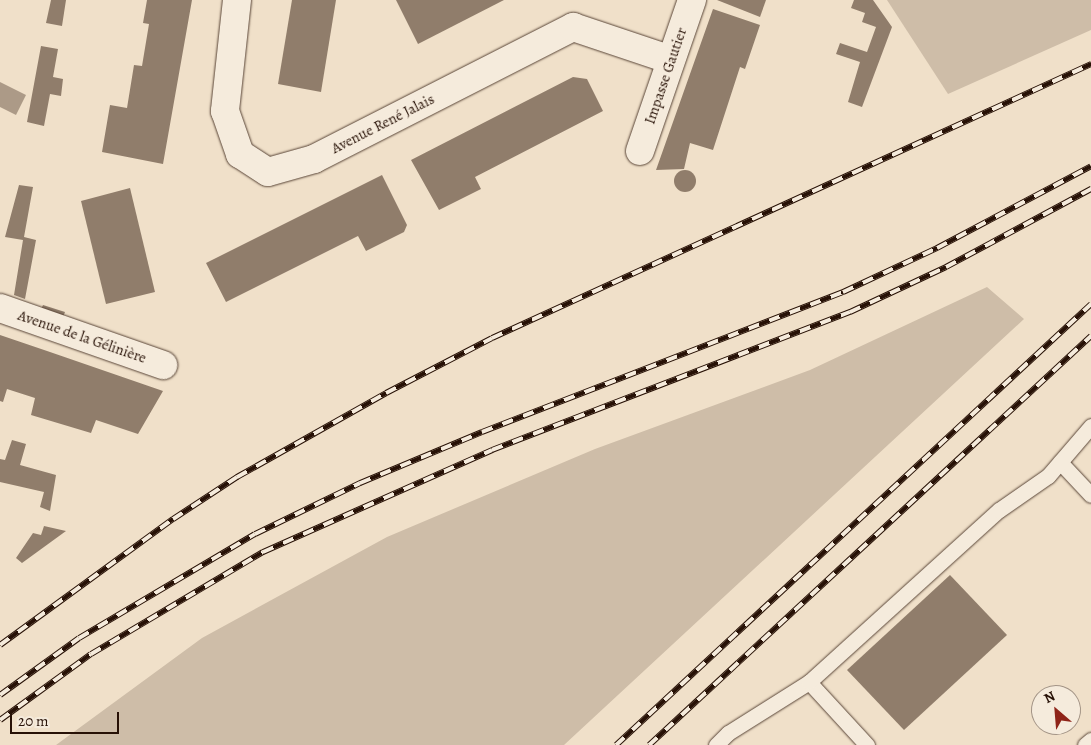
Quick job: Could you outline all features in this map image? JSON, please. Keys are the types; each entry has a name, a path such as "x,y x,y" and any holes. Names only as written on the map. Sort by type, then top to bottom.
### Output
{"street":[{"name":"Avenue René Jalais","path":"237,0 225,111 240,154 268,172 314,159 573,27 671,60"},
{"name":"Impasse Gautier","path":"640,152 692,0"},
{"name":"Avenue de la Gélinière","path":"0,308 163,365"}],"lane":[{"path":"716,745 728,733 809,682 999,510 1048,476 1091,426"},
{"path":"1060,462 1091,495"},
{"path":"809,682 867,745"},
{"path":"1085,745 1091,740"}],"shaded area":[{"path":"887,0 1091,0 1091,30 948,94"},
{"path":"0,82 26,95 16,115 0,107"},
{"path":"987,287 1024,319 564,745 56,745 202,638 387,537 595,449 810,370"}],"building":[{"path":"51,0 66,0 62,26 46,23"},
{"path":"147,0 192,0 163,164 102,152 110,105 127,108 134,65 142,66 149,24 143,23"},
{"path":"292,0 336,0 321,92 278,84"},
{"path":"396,0 504,0 418,44"},
{"path":"717,0 766,0 760,17"},
{"path":"854,0 873,0 892,27 862,107 848,102 860,62 836,54 840,43 867,52 876,27 862,22 865,13 851,8"},
{"path":"713,9 760,25 745,69 740,67 713,150 690,143 684,169 656,170"},
{"path":"41,46 58,49 53,77 63,79 61,96 50,94 44,126 27,122"},
{"path":"573,77 587,79 603,111 475,177 481,189 439,210 411,160"},
{"path":"685,170 693,173 696,181 693,189 685,192 677,189 674,181 677,173"},
{"path":"382,175 407,225 404,232 366,251 358,236 226,302 206,263"},
{"path":"19,185 33,187 24,237 36,240 25,299 14,295 23,240 5,237"},
{"path":"130,188 155,292 106,304 81,201"},
{"path":"43,305 65,312 61,323 38,316"},
{"path":"0,335 163,391 138,434 96,420 91,433 31,415 35,398 7,389 3,402 0,401"},
{"path":"12,440 26,444 20,465 56,475 50,511 40,507 44,492 0,482 0,459 5,460"},
{"path":"44,526 66,531 22,563 16,558 33,533 41,535"},
{"path":"950,575 1007,635 904,730 847,670"}],"railway":[{"path":"0,645 173,519 237,477 386,393 492,338 1091,64"},
{"path":"0,695 79,638 255,534 360,483 482,432 843,292 937,248 1091,166"},
{"path":"0,720 91,654 263,552 492,450 850,312 946,267 1091,189"},
{"path":"616,745 1091,304"},
{"path":"649,745 1091,336"}]}
